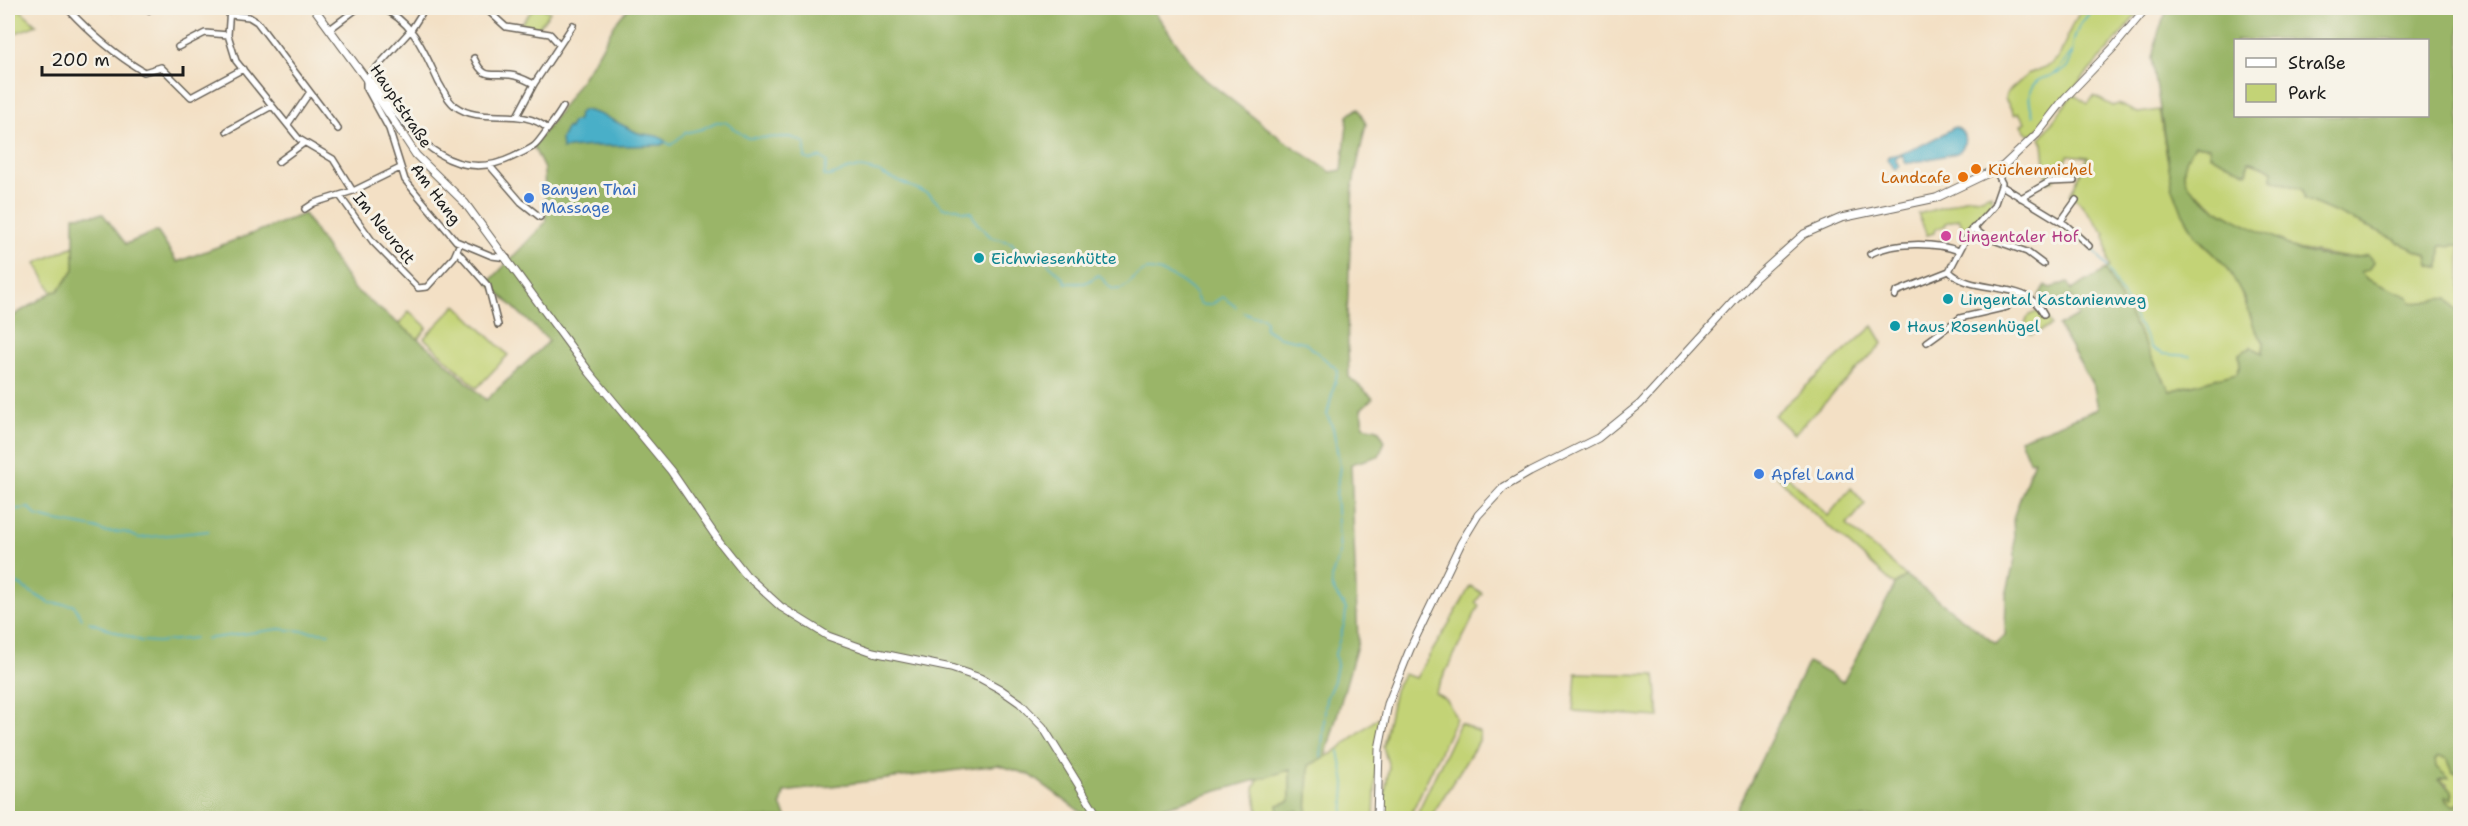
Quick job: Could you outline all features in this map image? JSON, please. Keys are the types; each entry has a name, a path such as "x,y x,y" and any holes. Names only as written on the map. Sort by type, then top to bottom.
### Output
{"main road":[{"name":"Hauptstraße","path":"314,8 366,79 416,155 465,203 590,373 671,471 734,561 762,591 795,617 842,642 885,655 951,668 1000,688 1020,703 1043,727 1099,819"},
{"path":"1377,819 1381,736 1391,694 1461,543 1474,519 1488,502 1519,478 1598,438 1641,404 1755,278 1804,234 1841,218 1914,204 1949,193 1996,171 2037,134 2065,98 2113,48 2146,8"}],"street":[{"path":"67,8 92,35 141,71 146,72 161,67 190,97 243,69"},
{"path":"72,13 79,8"},
{"path":"230,8 228,35 233,54 243,69 304,143 333,159 353,191"},
{"path":"330,29 358,8"},
{"path":"381,8 411,30 419,40 445,94 455,106 476,115 517,116 539,122 548,129"},
{"path":"425,8 411,30 366,79 374,82 409,130 428,146 454,162 469,166 490,166 505,161 542,140 563,107"},
{"path":"484,8 506,27 550,34 559,44"},
{"path":"230,15 255,20 338,129"},
{"path":"517,116 534,84 573,25"},
{"path":"178,47 205,33 228,35"},
{"path":"474,58 479,68 486,74 512,75 534,84"},
{"name":"Am Hang","path":"366,79 365,86 389,129 405,180 449,234 460,243 492,256 507,258"},
{"path":"288,124 310,92"},
{"path":"227,131 272,106"},
{"path":"278,162 304,143"},
{"path":"490,166 521,202 540,217"},
{"name":"Im Neurott","path":"305,210 314,203 353,191 400,168"},
{"path":"1996,171 2002,186 2061,221 2089,246"},
{"path":"2021,198 2049,182 2074,182"},
{"path":"1895,296 1896,292 1910,285 1949,270 1973,228 1994,206 2002,186"},
{"name":"Im Neurott","path":"340,196 373,242 418,288 427,287 458,252 460,243"},
{"path":"2061,221 2076,200"},
{"path":"1973,228 1985,237 2027,252 2043,264"},
{"path":"1870,254 1880,250 1920,246 1959,251"},
{"path":"458,252 488,286 498,326"},
{"path":"1949,270 1968,282 1997,286 2035,302 2043,314"},
{"path":"1927,342 1960,318 2007,307 2017,294"}],"green space":[{"path":"8,8 18,8 37,25 8,36"},
{"path":"534,8 543,8 550,12 538,28 518,27"},
{"path":"629,8 1152,8 1196,70 1206,80 1279,137 1331,172 1342,170 1348,116 1358,108 1366,124 1353,184 1347,317 1349,377 1373,398 1361,409 1363,426 1378,429 1385,441 1379,456 1351,464 1358,642 1325,758 1309,765 1307,818 1302,818 1298,811 1288,813 1288,818 1277,818 1278,805 1290,801 1290,770 1126,818 1089,818 1030,775 998,765 784,792 781,805 787,818 8,818 8,319 52,292 58,291 74,270 74,216 103,214 126,244 157,231 177,262 304,214 353,288 437,354 486,400 549,341 488,283 546,222 544,169 533,146 567,101 615,24"},
{"path":"2084,8 2142,8 2034,134 2028,135 2021,125 2025,122 2019,113 2015,115 2005,99 2006,94 2028,74 2050,65 2059,57 2073,23"},
{"path":"2168,8 2460,8 2460,245 2441,246 2440,268 2429,265 2427,255 2397,242 2396,239 2304,199 2303,190 2272,179 2273,170 2249,161 2247,173 2210,155 2209,147 2195,145 2184,166 2184,174 2188,184 2197,195 2210,205 2290,247 2319,255 2360,257 2368,255 2374,263 2369,270 2360,272 2367,279 2409,297 2411,302 2448,299 2457,311 2460,310 2460,774 2452,772 2446,758 2438,757 2435,760 2436,767 2449,778 2439,780 2452,791 2452,799 2445,797 2446,801 2454,806 2460,803 2460,818 1733,818 1808,662 1843,682 1895,585 1906,576 1996,644 2005,635 2006,595 2015,559 2013,518 2034,460 2029,461 2020,439 2098,409 2094,387 2058,326 2078,316 2071,296 2047,304 2038,297 2045,285 2050,288 2068,282 2072,290 2105,270 2170,391 2237,373 2240,365 2239,354 2251,347 2263,353 2264,342 2255,330 2245,299 2227,267 2196,236 2182,212 2172,186 2152,58 2159,30"},
{"path":"2073,94 2088,104 2094,96 2113,106 2118,104 2138,113 2159,110 2171,174 2180,205 2198,239 2233,276 2264,342 2263,353 2251,347 2239,354 2240,366 2237,373 2170,391 2105,270 2109,267 2105,234 2078,200 2070,195 2088,157 2068,155 2054,180 2047,182 2043,143 2040,139"},
{"path":"2195,145 2209,147 2248,172 2248,161 2273,170 2272,179 2303,190 2305,199 2396,239 2397,242 2427,255 2440,268 2441,246 2460,245 2460,310 2457,311 2448,299 2417,304 2400,298 2359,272 2360,258 2291,248 2282,241 2253,230 2217,209 2189,187 2184,176 2184,163"},
{"path":"1991,194 1992,205 1967,227 1963,228 1959,219 1945,223 1945,226 1927,235 1918,214 1968,197 1981,198"},
{"path":"74,246 74,270 58,291 52,292 36,263"},
{"path":"456,305 508,355 477,388 424,338"},
{"path":"409,311 427,327 418,339 399,324"},
{"path":"2039,311 2045,313 2051,326 2031,335 2025,323 2029,315"},
{"path":"1873,326 1883,343 1794,434 1774,415"},
{"path":"1775,464 1828,516 1851,488 1865,504 1847,525 1906,576 1895,585 1801,502 1772,470"},
{"path":"1470,586 1482,593 1475,603 1479,606 1435,693 1447,700 1456,718 1410,816 1408,818 1381,818 1389,767 1383,747 1395,690 1403,674 1416,678"},
{"path":"1576,673 1655,675 1659,717 1573,711"},
{"path":"1380,716 1382,719 1377,743 1374,818 1307,818 1309,765 1333,753"},
{"path":"1460,723 1480,733 1479,741 1430,818 1415,818"},
{"path":"2438,757 2446,758 2452,772 2460,774 2460,803 2454,806 2446,801 2445,797 2453,794 2447,784 2438,780 2448,778 2436,767 2435,760"},
{"path":"1290,769 1290,801 1278,805 1277,818 1259,818 1254,789 1258,779"}],"water":[{"path":"583,110 603,116 640,133 659,137 666,142 661,145 562,149 561,139 567,127 569,128 572,122 578,120 579,113"},
{"path":"1955,127 1962,132 1965,139 1963,147 1957,153 1906,164 1902,155 1895,158 1899,167 1895,170 1887,160 1889,156 1913,149"}],"waterway":[{"path":"2033,116 2029,99 2031,89 2042,78 2066,68 2071,60 2078,29 2088,15 2097,8"},
{"path":"2056,73 2073,51"},
{"path":"665,142 671,145 685,133 702,129 716,122 725,122 747,138 791,137 805,143 805,158 810,160 821,157 827,162 824,176 862,168 881,173 929,194 943,208 958,208 971,212 976,222 991,237 1012,243 1021,255 1043,253 1048,263 1066,283 1085,283 1099,275 1107,285 1119,289 1125,287 1139,274 1150,270 1167,274 1183,283 1194,292 1203,305 1209,305 1223,297 1236,307"},
{"path":"2092,247 2107,267"},
{"path":"2108,270 2152,348 2163,354 2190,356"},
{"path":"1243,312 1263,317 1266,322 1265,329 1280,337 1304,342 1338,370 1327,415 1333,428 1340,466 1336,495 1340,553 1331,578 1332,588 1346,609 1345,621 1335,654 1337,665 1334,681 1326,699 1321,758"},
{"path":"8,510 30,508 36,516 105,532 124,532 139,538 209,531"},
{"path":"8,578 49,603 74,605 81,618"},
{"path":"89,622 141,641 158,642 195,638"},
{"path":"205,639 279,629 329,633"},
{"path":"1339,751 1345,783 1343,818"}],"place":[{"name":"Küchenmichel","path":"1976,169"},
{"name":"Landcafe","path":"1963,177"},
{"name":"Banyen Thai Massage","path":"529,198"},
{"name":"Lingentaler Hof","path":"1946,236"},
{"name":"Eichwiesenhütte","path":"979,258"},
{"name":"Lingental Kastanienweg","path":"1948,299"},
{"name":"Haus Rosenhügel","path":"1895,326"},
{"name":"Apfel Land","path":"1759,474"}]}
